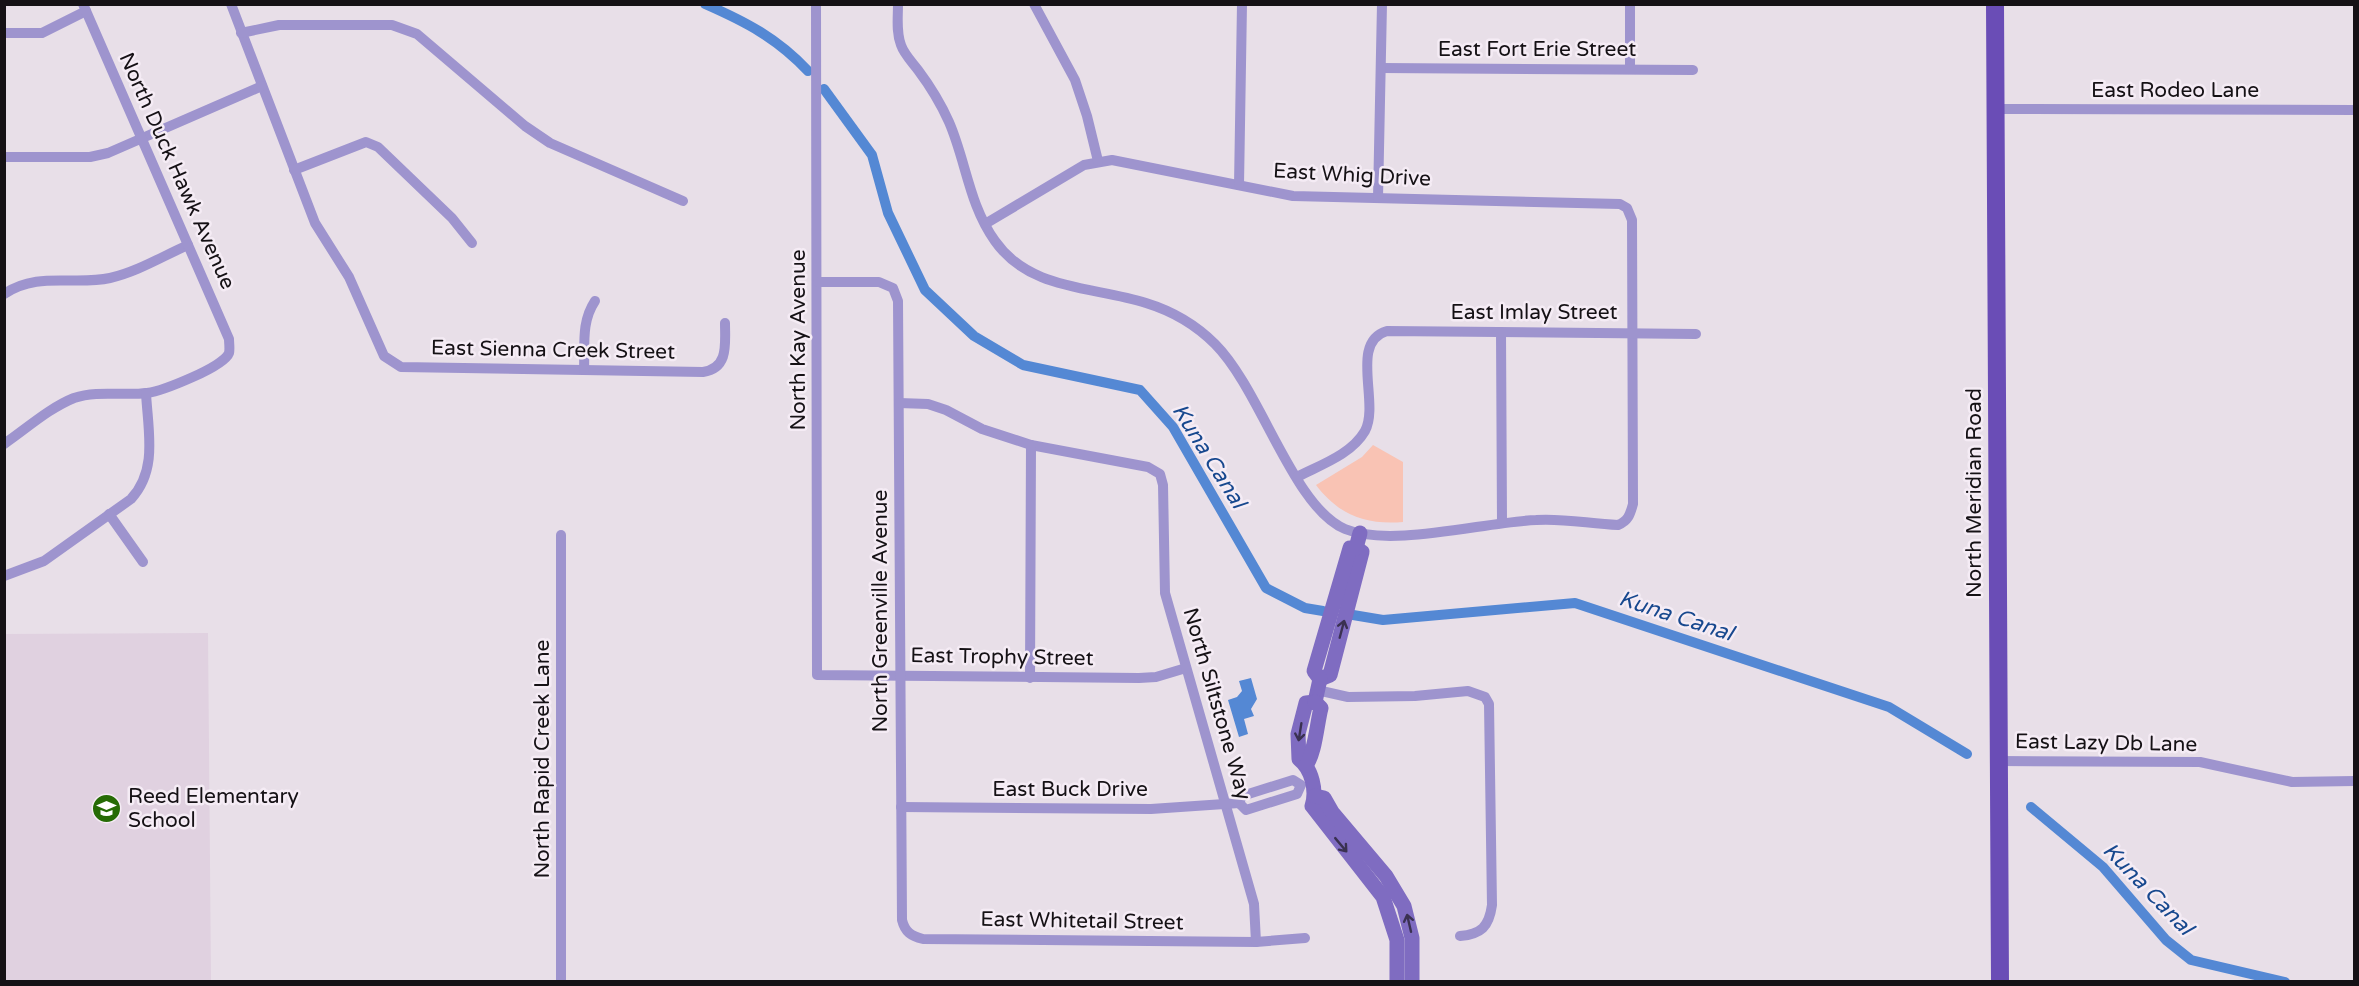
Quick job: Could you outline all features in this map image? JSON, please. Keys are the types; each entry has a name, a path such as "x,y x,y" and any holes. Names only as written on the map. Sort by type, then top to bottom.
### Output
{"main road":[{"name":"North Meridian Road","path":"1995,4 2000,981"}],"street":[{"path":"231,4 294,171 366,142 378,147 452,218 472,243"},
{"name":"North Kay Avenue","path":"816,4 817,675"},
{"path":"897,4 900,43 948,119 957,141 974,204 995,242 1011,258 1045,279 1147,303 1192,325 1213,342 1239,371 1308,497 1326,518 1358,541 1362,552 1330,675 1317,690"},
{"path":"984,224 1084,165 1098,160 1075,80 1034,4"},
{"path":"1239,185 1242,4"},
{"path":"1378,198 1383,4"},
{"path":"1630,4 1630,69"},
{"path":"4,33 42,33 56,28 84,8"},
{"name":"North Duck Hawk Avenue","path":"84,8 229,339 229,353 221,362 164,390 146,393"},
{"path":"241,33 279,25 392,25 406,28 427,42 525,126 550,143 683,201"},
{"name":"East Fort Erie Street","path":"1381,68 1693,70"},
{"path":"4,157 90,157 108,153 262,86"},
{"name":"East Rodeo Lane","path":"1995,109 2355,110"},
{"name":"East Whig Drive","path":"1098,160 1112,160 1293,196 1613,201 1627,208 1632,220 1632,333"},
{"name":"East Sienna Creek Street","path":"294,171 315,223 349,277 388,361 401,367 703,372 718,367 725,353 725,323"},
{"path":"4,294 27,283 50,279 108,279 188,245"},
{"name":"North Greenville Avenue","path":"818,282 879,282 893,288 898,301 902,920 909,933"},
{"path":"584,370 587,314 595,301"},
{"name":"East Imlay Street","path":"1297,477 1346,452 1366,429 1368,351 1373,337 1388,331 1696,334"},
{"path":"1501,332 1502,522"},
{"path":"1358,541 1502,522 1566,520 1618,525 1626,521 1633,504 1632,333"},
{"path":"4,444 73,399 105,393 146,393 147,476 130,499 44,561 4,576"},
{"path":"899,403 928,404 946,410 982,429 1031,445 1030,678"},
{"name":"North Siltstone Way","path":"1031,445 1148,467 1160,474 1163,485 1165,593 1254,904 1256,942"},
{"path":"109,514 143,562"},
{"name":"North Rapid Creek Lane","path":"561,535 561,981"},
{"name":"East Trophy Street","path":"817,675 1148,678 1186,668"},
{"path":"1317,690 1348,697 1468,692 1485,697 1491,711 1492,905 1490,919 1485,928 1475,934 1460,936"},
{"path":"1317,690 1321,708 1314,736 1312,758 1306,765 1312,806 1320,820 1374,883 1390,912 1397,940 1397,981"},
{"name":"East Lazy Db Lane","path":"1998,761 2200,762 2292,782 2355,781"},
{"name":"East Buck Drive","path":"901,807 1151,809 1239,803 1242,796 1293,780 1309,788"},
{"path":"1309,788 1324,798 1332,812 1396,889 1409,923 1412,981"},
{"name":"East Whitetail Street","path":"909,933 923,939 1256,942 1305,938"}],"shaded area":[{"path":"1373,445 1403,462 1403,522 1377,522 1354,516 1334,504 1316,485 1362,457"},
{"name":"Reed Elementary School","path":"208,633 211,981 5,981 5,634"}],"water":[{"path":"1251,678 1257,699 1251,709 1254,716 1244,719 1248,734 1239,737 1228,700 1237,697 1242,691 1239,681"}],"waterway":[{"name":"Kuna Canal","path":"705,4 734,17 773,40 808,71"},
{"name":"Kuna Canal","path":"824,89 872,155 888,213 925,290 974,336 1023,365 1140,390 1173,427 1266,588 1305,608 1323,611"},
{"name":"Kuna Canal","path":"1353,615 1383,620 1575,603 1889,707 1967,754"},
{"name":"Kuna Canal","path":"2031,807 2103,867 2166,940 2191,960 2285,982"}],"place":[{"name":"Reed Elementary School","path":"107,808"}]}
